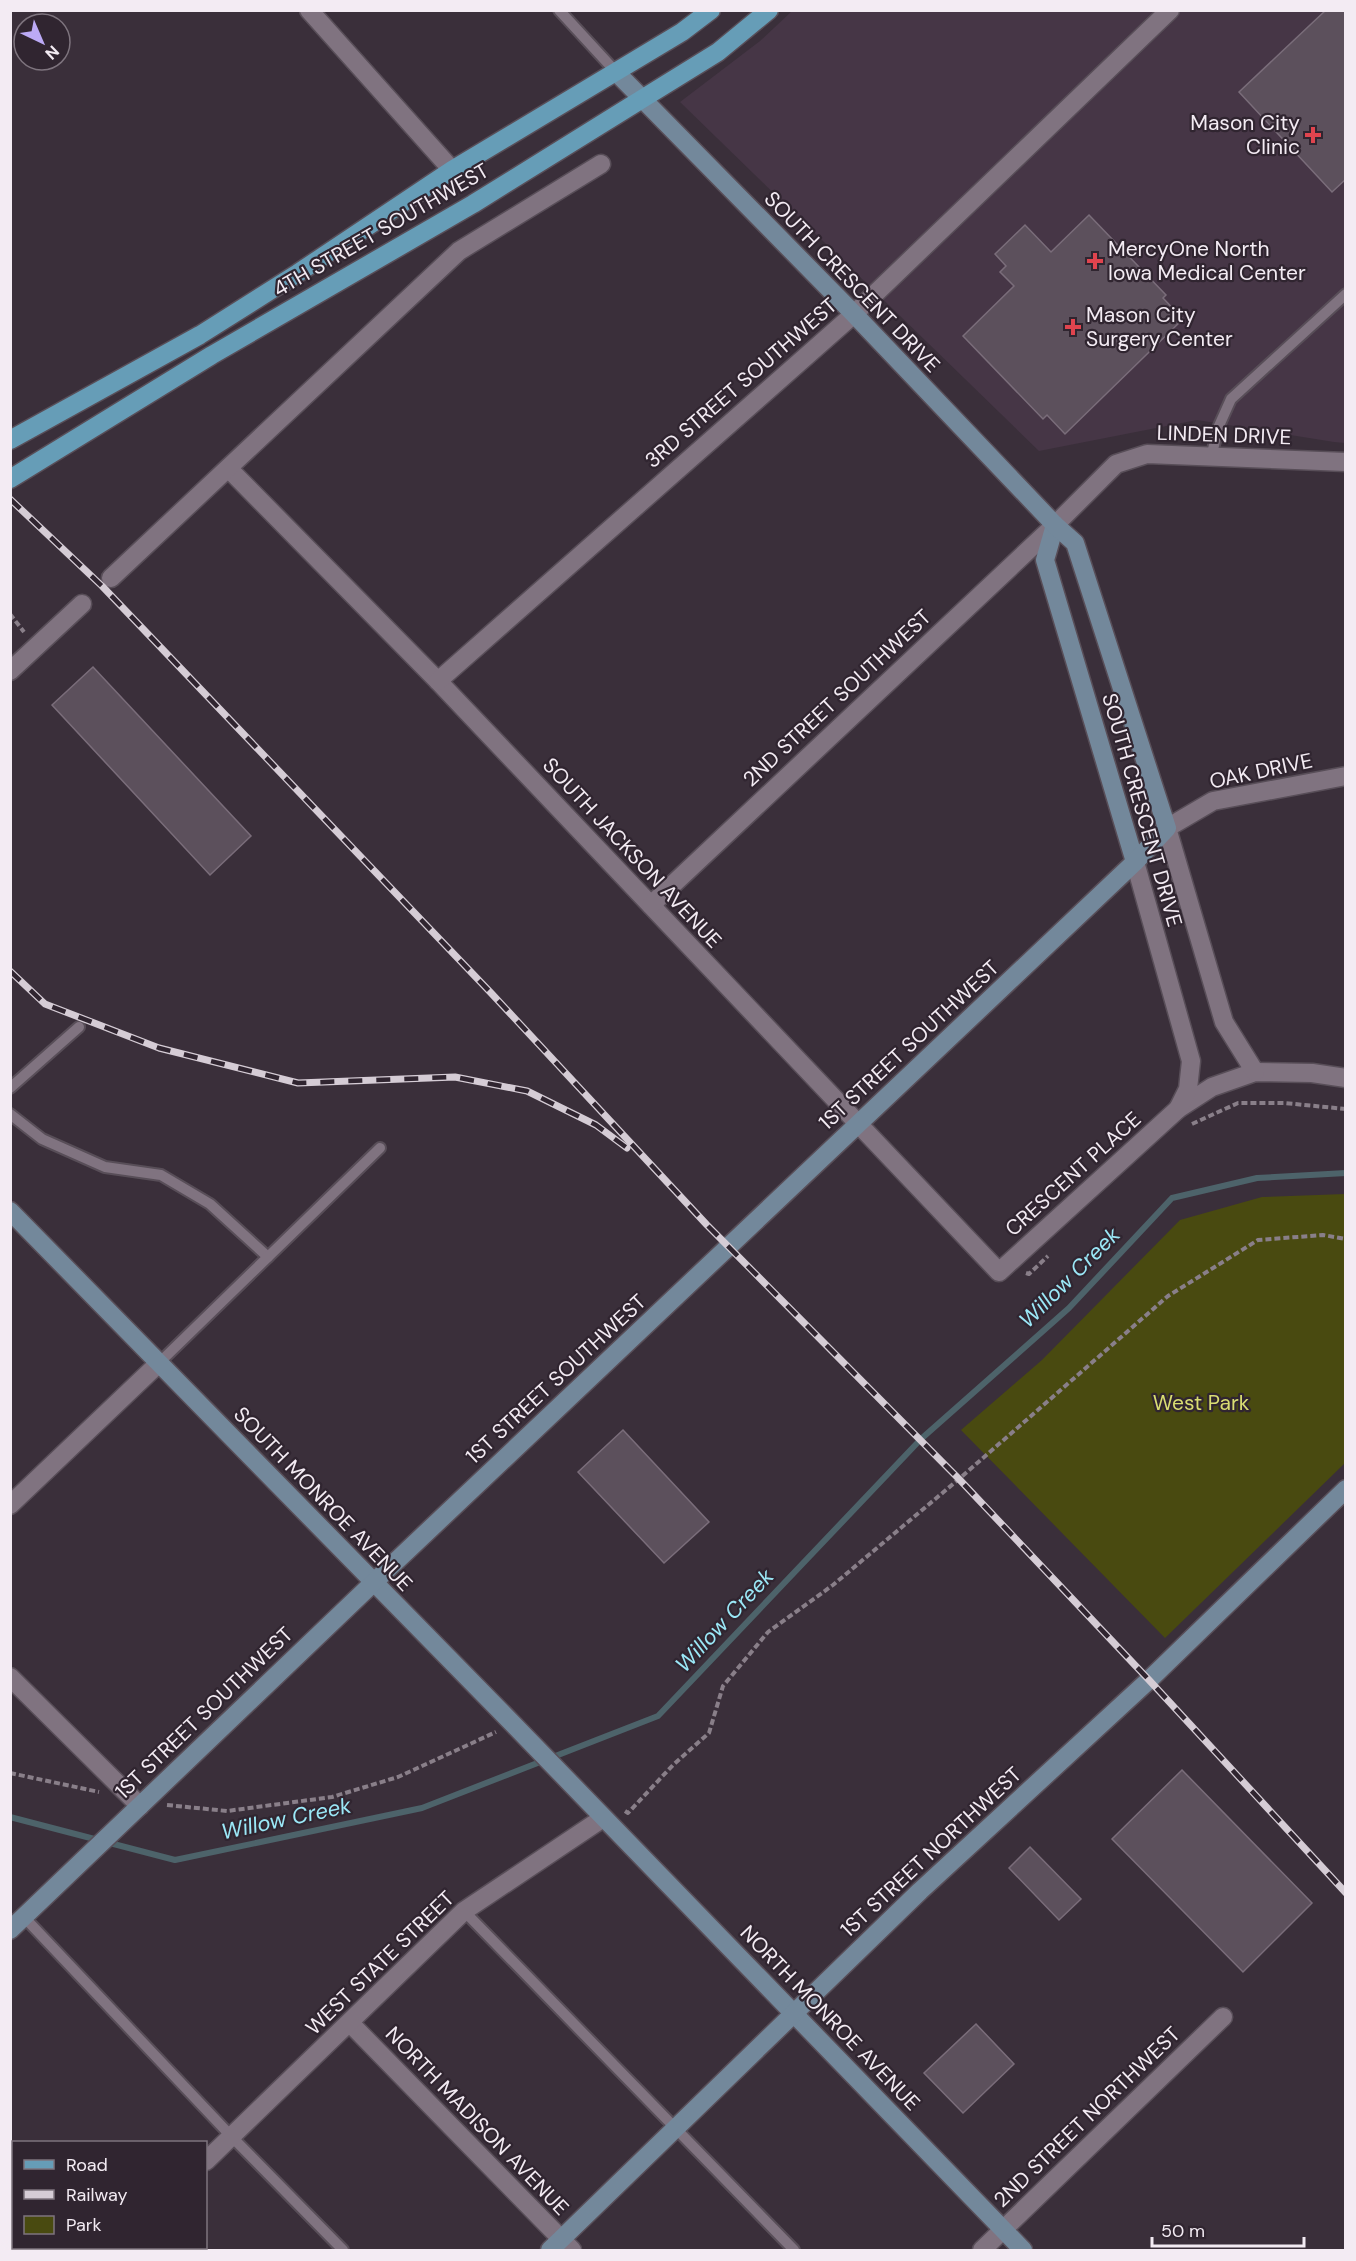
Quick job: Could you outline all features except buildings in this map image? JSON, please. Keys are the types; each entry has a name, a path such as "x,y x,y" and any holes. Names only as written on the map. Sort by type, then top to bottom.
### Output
{"main road":[{"name":"4TH STREET SOUTHWEST","path":"10,440 200,335 298,273 452,170 682,32 711,10"},
{"name":"4TH STREET SOUTHWEST","path":"10,479 212,355 473,204 718,52 769,10"},
{"name":"SOUTH CRESCENT DRIVE","path":"616,72 1075,543 1167,828"},
{"name":"SOUTH CRESCENT DRIVE","path":"1055,525 1045,560 1135,862"},
{"name":"OAK DRIVE","path":"1135,862 1167,828"},
{"name":"1ST STREET SOUTHWEST","path":"10,1930 1135,862"},
{"name":"SOUTH MONROE AVENUE","path":"10,1211 597,1811"},
{"name":"1ST STREET NORTHWEST","path":"561,2247 675,2129 920,1891 1149,1680 1344,1493"},
{"name":"NORTH MONROE AVENUE","path":"597,1811 1023,2250"}],"street":[{"path":"309,10 452,170"},
{"name":"3RD STREET SOUTHWEST","path":"438,681 854,314 1170,10"},
{"path":"111,578 459,251 601,164"},
{"name":"LINDEN DRIVE","path":"1055,525 1116,464 1147,454 1346,462"},
{"name":"SOUTH JACKSON AVENUE","path":"229,469 438,681 999,1272"},
{"name":"2ND STREET SOUTHWEST","path":"651,905 1055,525"},
{"path":"10,671 82,604"},
{"name":"OAK DRIVE","path":"1167,828 1213,801 1346,776"},
{"name":"SOUTH CRESCENT DRIVE","path":"1167,828 1224,1022 1255,1071"},
{"name":"SOUTH CRESCENT DRIVE","path":"1135,862 1191,1061 1188,1089 1178,1109"},
{"path":"1255,1071 1312,1073 1346,1078"},
{"name":"CRESCENT PLACE","path":"999,1272 1178,1109 1212,1087 1255,1071"},
{"path":"10,1505 159,1363"},
{"path":"10,1677 137,1808"},
{"name":"WEST STATE STREET","path":"207,2160 464,1911 597,1811"},
{"name":"2ND STREET NORTHWEST","path":"982,2250 1223,2017"},
{"name":"NORTH MADISON AVENUE","path":"350,2023 561,2247"}],"lane":[{"path":"559,10 616,72"},
{"path":"1211,458 1218,428 1231,399 1346,294"},
{"path":"10,1088 79,1027"},
{"path":"10,1114 42,1139 105,1167 161,1175 210,1204 268,1257"},
{"path":"159,1363 380,1148"},
{"path":"464,1911 794,2250"},
{"path":"24,1917 231,2136 343,2250"}],"path":[{"path":"1182,1129 1238,1103 1284,1103 1346,1109"},
{"path":"621,1808 628,1813 673,1765 709,1733 723,1686 768,1632 833,1585 950,1487 1168,1296 1258,1240 1323,1235 1346,1239"},
{"path":"999,1272 1029,1274 1055,1250"},
{"path":"137,1808 177,1805 227,1811 332,1797 398,1777 490,1734 517,1728"},
{"path":"10,1773 106,1794"}],"shaded area":[{"name":"MercyOne North Iowa Medical Center","path":"792,11 1345,11 1345,443 1197,420 1039,451 680,102 760,41"}],"green space":[{"name":"West Park","path":"1345,1194 1345,1463 1165,1638 961,1430 1042,1360 1180,1220 1262,1197"}],"waterway":[{"name":"Willow Creek","path":"10,1817 175,1860 422,1808 658,1716 921,1439 1069,1308 1172,1198 1257,1178 1346,1173"}],"railway":[{"path":"10,499 102,586 492,994 707,1225 959,1479 1346,1893"},
{"path":"10,971 45,1004 159,1048 298,1083 455,1077 527,1091 596,1125 627,1148"}],"place":[{"name":"Mason City Clinic","path":"1313,135"},
{"name":"MercyOne North Iowa Medical Center","path":"1095,261"},
{"name":"Mason City Surgery Center","path":"1073,327"}]}
